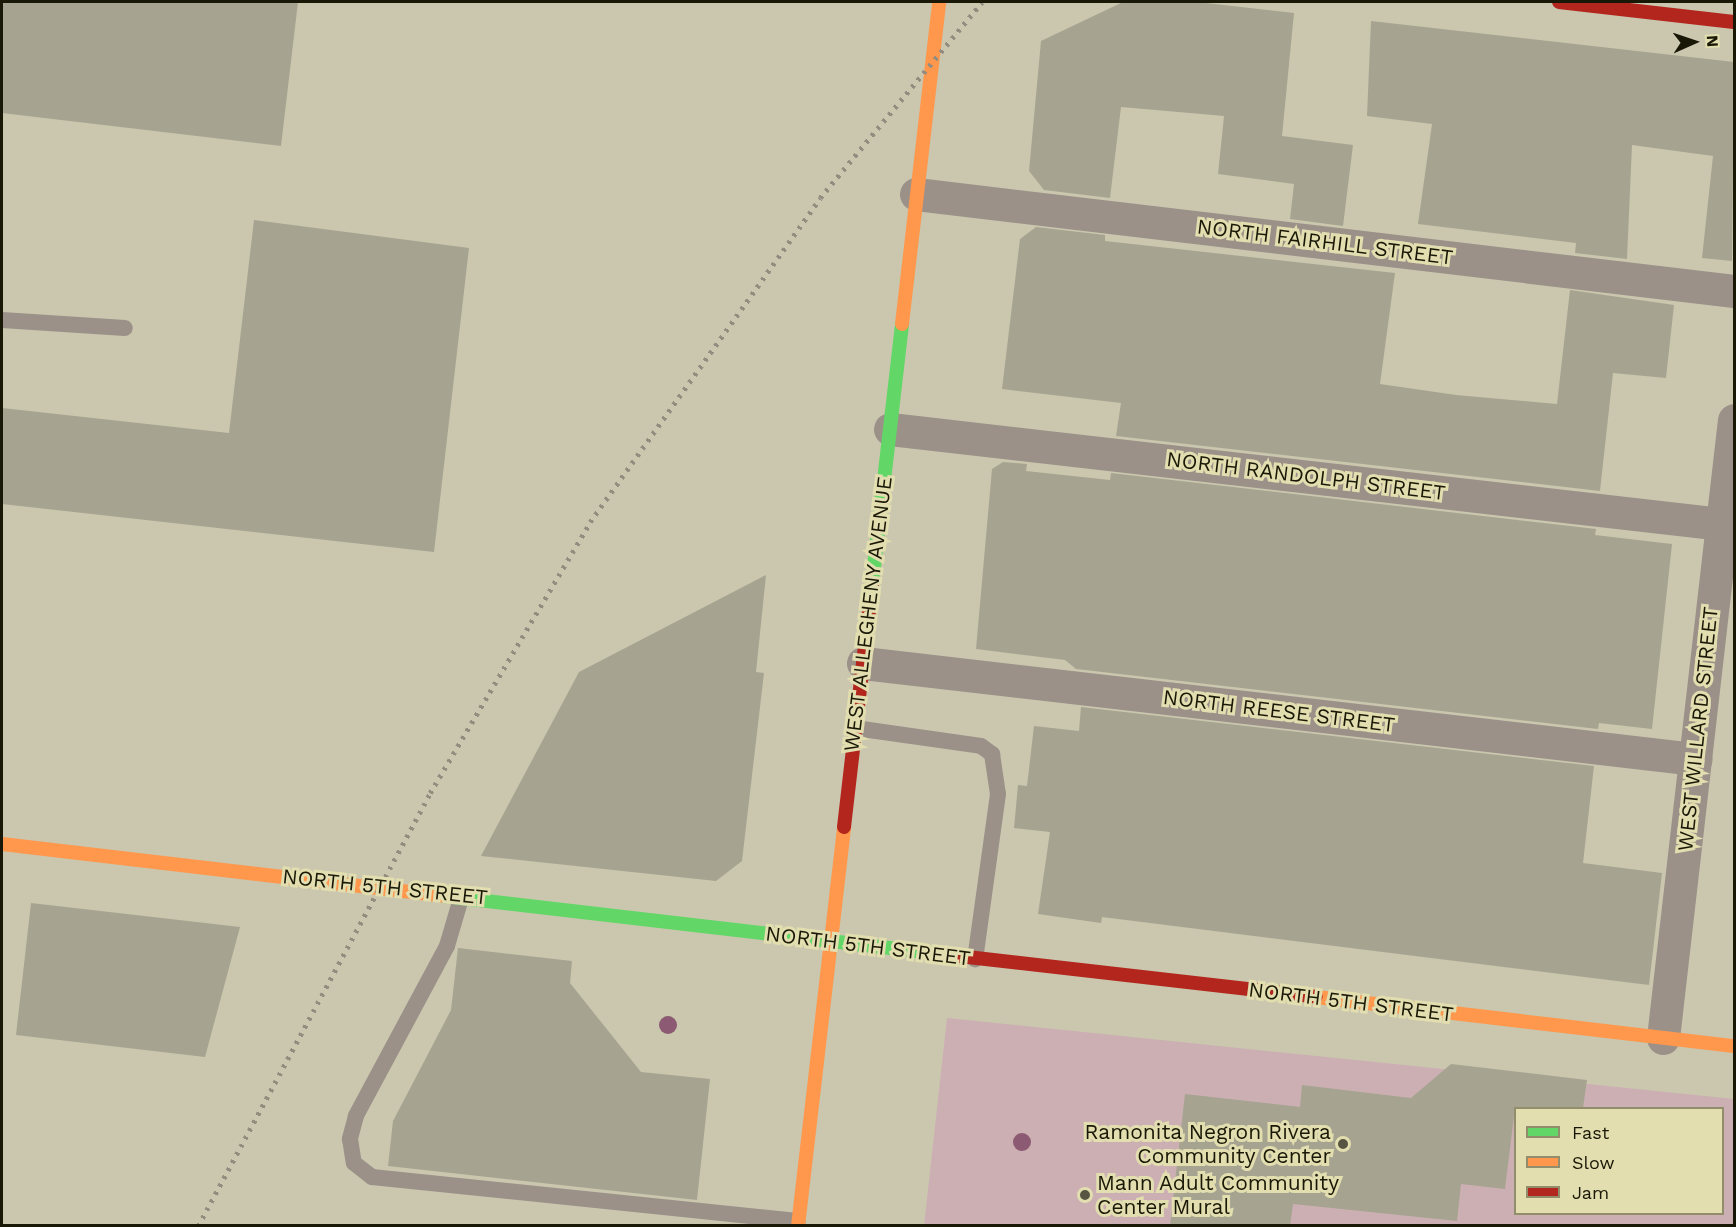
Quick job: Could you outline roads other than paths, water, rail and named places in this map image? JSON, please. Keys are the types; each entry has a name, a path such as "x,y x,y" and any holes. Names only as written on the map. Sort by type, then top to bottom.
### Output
{"street":[{"name":"WEST ALLEGHENY AVENUE","path":"798,1223 939,2"},
{"path":"1559,2 1734,22"},
{"name":"NORTH FAIRHILL STREET","path":"916,194 1734,291"},
{"name":"WEST WILLARD STREET","path":"1663,1038 1734,420"},
{"name":"NORTH RANDOLPH STREET","path":"890,429 1721,524"},
{"name":"NORTH REESE STREET","path":"863,663 1695,759"},
{"name":"NORTH 5TH STREET","path":"2,844 462,895 831,942 1734,1046"}],"lane":[{"path":"2,320 125,328"},
{"path":"855,728 981,746 992,754 998,794 975,959"},
{"path":"462,895 447,946 356,1116 350,1139 354,1163 372,1178 798,1223"}],"railway":[{"path":"198,1226 430,793 590,522 820,198 982,2"}],"place":[{"name":"Ramonita Negron Rivera Community Center","path":"1343,1144"},
{"name":"Mann Adult Community Center Mural","path":"1085,1195"}]}
